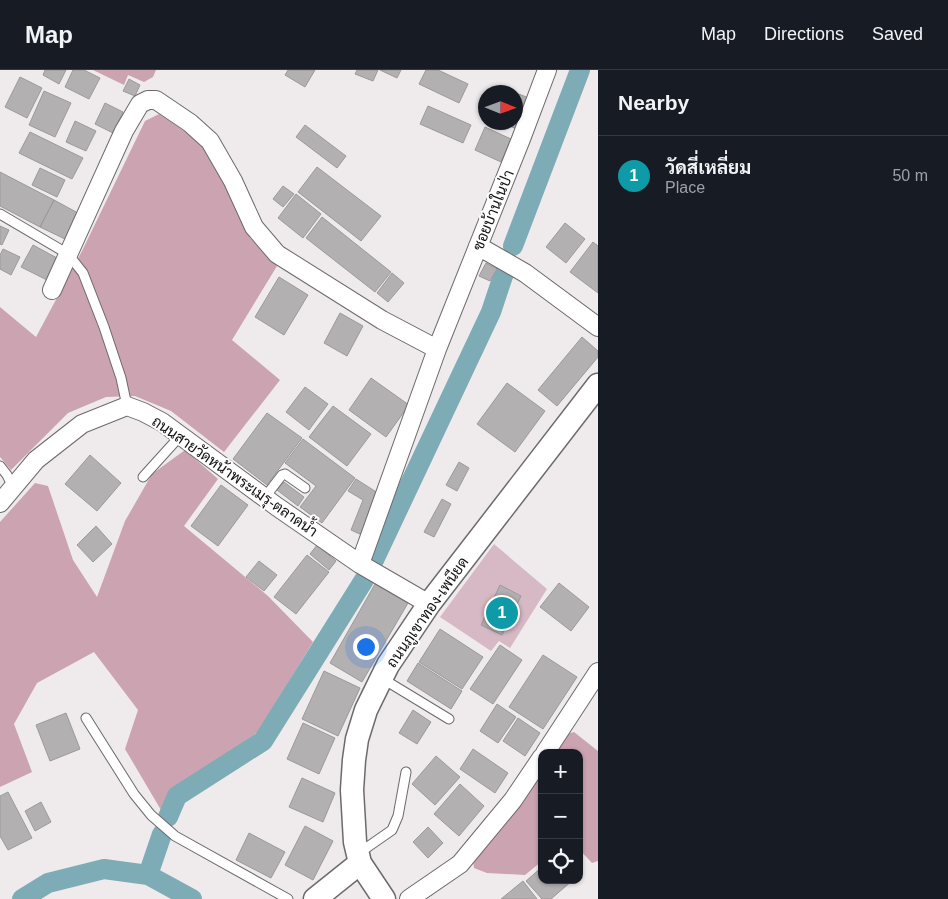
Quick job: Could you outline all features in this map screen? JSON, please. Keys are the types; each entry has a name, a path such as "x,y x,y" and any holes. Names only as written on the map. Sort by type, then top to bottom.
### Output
{"street":[{"name":"ซอยบ้านในป่า","path":"360,564 437,349 547,70"},
{"path":"52,290 124,131 140,104 148,100 156,100 190,123 210,141 233,181 254,227 277,254 382,320 437,349"},
{"path":"478,246 525,273 598,327"},
{"name":"ถนนภูเขาทอง-เพนียด","path":"384,899 359,859 355,842 352,790 357,738 366,710 392,659 429,604 598,385"},
{"path":"0,503 36,460 82,424 127,406"},
{"name":"ถนนสายวัดหน้าพระเมรุ-ตลาดน้ำ","path":"127,406 162,422 360,564 429,604"},
{"path":"548,749 598,672"},
{"path":"410,899 460,864 512,800 538,763"},
{"path":"314,899 359,859"}],"lane":[{"path":"0,214 68,254 83,273 121,378 127,406"},
{"path":"143,477 181,435"},
{"path":"0,466 13,487"},
{"path":"265,497 282,475 285,474 305,488"},
{"path":"382,678 449,719"},
{"path":"86,718 134,794 151,815 174,836 288,899"},
{"path":"359,859 392,830 398,816 406,772"}],"shaded area":[{"path":"93,70 156,70 153,77 144,82 128,75 124,85"},
{"path":"159,114 200,142 229,187 250,238 277,266 232,340 280,380 224,452 171,411 135,396 106,397 68,413 11,470 0,457 0,307 36,337 82,251 145,121"},
{"path":"185,450 218,479 184,526 268,596 313,642 258,732 174,790 161,810 125,749 138,710 94,652 37,683 14,724 32,772 0,787 0,522 35,483 48,486 73,560 97,597 125,521 152,474"},
{"path":"494,544 547,589 510,648 499,641 491,651 440,617"},
{"path":"574,732 598,751 598,861 592,863 583,853 583,749 557,749 567,734"},
{"path":"538,777 538,864 525,875 487,873 474,868 473,860"}],"building":[{"path":"45,70 66,70 59,84 43,75"},
{"path":"73,70 84,70 100,78 89,99 65,87"},
{"path":"288,70 315,70 305,87 285,75"},
{"path":"357,70 378,70 373,81 355,74"},
{"path":"380,70 401,70 397,78"},
{"path":"426,70 438,70 468,84 459,103 419,84"},
{"path":"20,77 42,88 27,118 5,107"},
{"path":"129,79 140,85 135,96 123,91"},
{"path":"44,91 71,103 55,137 29,125"},
{"path":"523,96 529,98 523,114"},
{"path":"105,103 123,112 113,133 95,124"},
{"path":"428,106 471,125 463,143 420,124"},
{"path":"75,121 96,131 86,151 66,142"},
{"path":"305,125 346,156 337,168 296,137"},
{"path":"484,130 492,130 511,139 501,162 475,150"},
{"path":"30,132 83,158 72,179 19,153"},
{"path":"317,167 381,216 361,241 298,192"},
{"path":"40,168 65,180 57,197 32,185"},
{"path":"0,172 54,200 40,227 0,206"},
{"path":"283,186 294,194 283,207 273,199"},
{"path":"296,194 321,214 303,238 278,218"},
{"path":"54,200 78,213 65,239 40,227"},
{"path":"322,217 391,272 375,292 306,238"},
{"path":"565,223 585,239 566,263 546,247"},
{"path":"0,226 9,230 2,245 0,244"},
{"path":"593,242 598,246 598,293 570,272"},
{"path":"33,245 57,258 47,280 21,267"},
{"path":"3,249 20,257 11,275 0,269 0,255"},
{"path":"486,263 497,269 490,281 479,276"},
{"path":"392,273 404,283 388,302 377,293"},
{"path":"279,277 308,295 284,335 255,317"},
{"path":"340,313 363,326 347,356 324,343"},
{"path":"582,337 598,351 598,357 557,406 538,390"},
{"path":"371,378 409,405 386,437 349,410"},
{"path":"507,383 545,411 515,452 477,424"},
{"path":"305,387 328,404 309,430 286,412"},
{"path":"333,406 371,434 347,466 309,437"},
{"path":"267,413 302,438 267,485 233,459"},
{"path":"303,439 355,478 322,523 300,507 316,486 285,463"},
{"path":"90,455 121,483 97,511 65,484"},
{"path":"459,462 469,468 457,491 446,485"},
{"path":"356,479 381,495 364,536 351,530 363,500 348,491"},
{"path":"284,482 304,497 298,506 277,490"},
{"path":"221,485 248,505 218,546 191,526"},
{"path":"442,499 451,504 434,537 424,532"},
{"path":"96,526 112,544 93,562 77,545"},
{"path":"317,545 336,561 329,570 310,554"},
{"path":"307,555 329,572 296,614 274,597"},
{"path":"259,561 277,575 264,591 246,577"},
{"path":"559,583 589,607 571,631 540,607"},
{"path":"375,584 408,603 362,682 330,663"},
{"path":"500,585 521,596 502,635 481,625"},
{"path":"440,629 483,657 462,689 419,662"},
{"path":"500,645 522,660 493,704 470,689"},
{"path":"543,655 577,677 543,729 509,707"},
{"path":"418,663 462,691 451,709 407,681"},
{"path":"324,671 360,688 338,736 302,719"},
{"path":"497,704 516,717 498,743 480,731"},
{"path":"413,710 431,722 417,744 399,733"},
{"path":"66,713 80,749 50,761 36,725"},
{"path":"518,718 540,733 525,756 503,741"},
{"path":"303,723 335,738 319,774 287,759"},
{"path":"473,749 508,773 495,793 460,769"},
{"path":"436,756 460,777 435,805 412,784"},
{"path":"302,778 335,793 323,822 289,807"},
{"path":"460,784 484,806 459,836 434,814"},
{"path":"8,792 32,838 8,850 0,836 0,796"},
{"path":"41,802 51,822 35,831 25,811"},
{"path":"305,826 333,841 313,880 285,865"},
{"path":"428,827 443,843 428,858 413,842"},
{"path":"249,833 285,852 271,878 236,860"},
{"path":"538,870 538,884 568,884 551,899 542,899 526,881"},
{"path":"523,881 537,899 501,899"}],"waterway":[{"path":"513,246 580,70"},
{"path":"374,560 491,312 504,273"},
{"path":"168,817 177,796 263,741 364,580"},
{"path":"148,875 162,834"},
{"path":"22,899 48,883 104,869 148,875 192,899"}],"place":[{"name":"วัดสี่เหลี่ยม","path":"502,613"}]}
